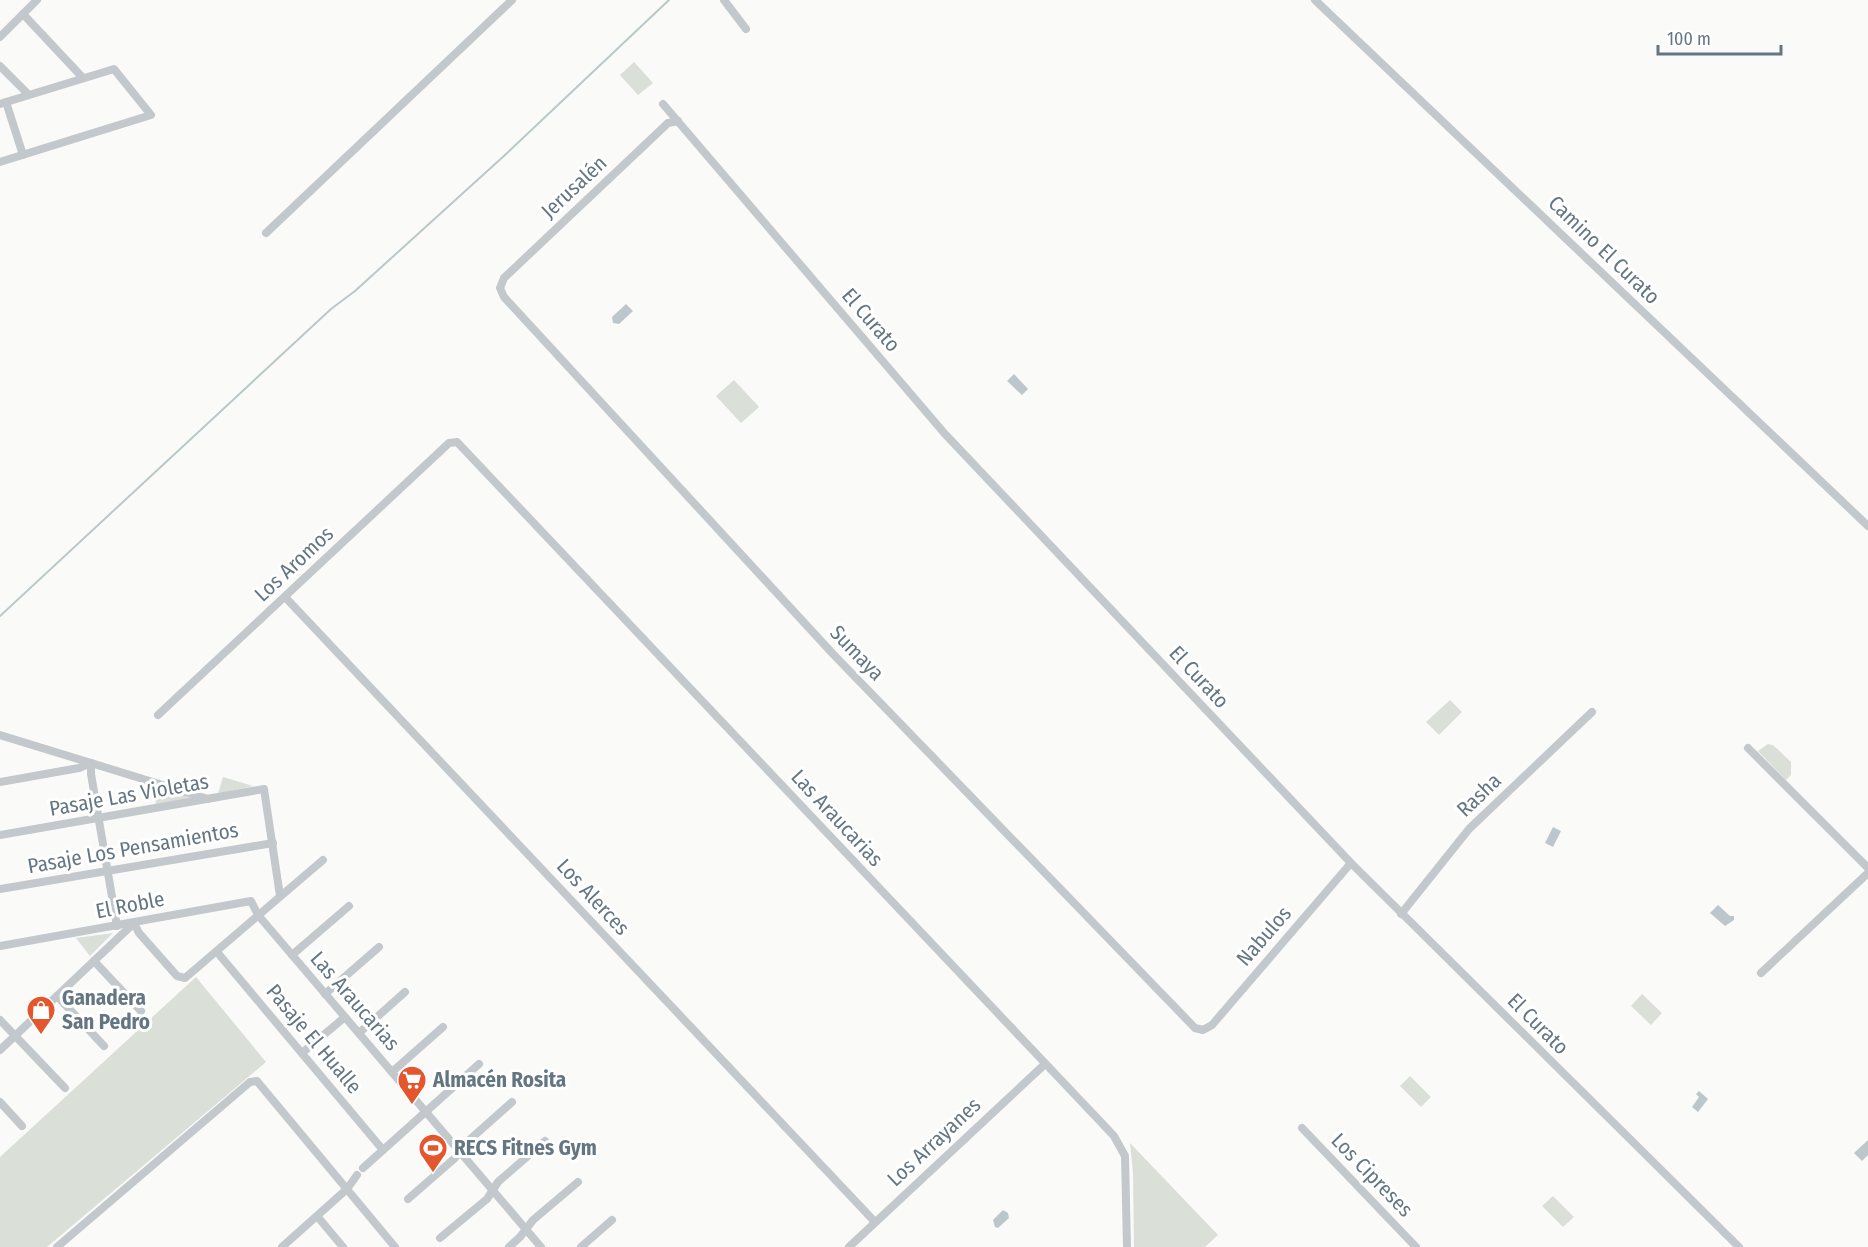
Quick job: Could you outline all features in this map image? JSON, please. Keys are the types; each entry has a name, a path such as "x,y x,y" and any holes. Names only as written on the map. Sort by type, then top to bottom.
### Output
{"street":[{"path":"0,37 36,0"},
{"path":"266,233 512,0"},
{"path":"724,0 746,29"},
{"name":"Camino El Curato","path":"1315,0 1868,526"},
{"path":"22,14 83,78"},
{"path":"0,66 28,95"},
{"path":"0,162 151,115 114,69 28,95 3,103 22,155"},
{"name":"El Curato","path":"663,104 945,434 1350,863 1739,1247"},
{"name":"Jerusalén","path":"501,285 504,278 668,123 678,121"},
{"name":"Sumaya","path":"501,285 504,297 833,654 1191,1026 1203,1030"},
{"name":"Los Aromos","path":"158,715 449,443 454,442"},
{"name":"Las Araucarias","path":"454,442 1114,1136 1123,1149 1126,1164 1127,1247"},
{"name":"Los Alerces","path":"285,597 875,1222"},
{"name":"Rasha","path":"1401,914 1468,829 1592,712"},
{"path":"0,735 210,799"},
{"path":"1748,748 1868,868"},
{"path":"0,782 79,768 91,763"},
{"path":"91,763 90,774 117,926"},
{"name":"Pasaje Las Violetas","path":"0,835 264,789 273,843"},
{"path":"273,843 280,896"},
{"name":"Pasaje Los Pensamientos","path":"0,889 273,843"},
{"path":"0,1050 134,923 138,933 177,976 185,978 323,860"},
{"name":"Nabulos","path":"1203,1030 1212,1025 1350,863"},
{"path":"1761,973 1868,873"},
{"name":"El Roble","path":"0,946 251,901 258,915"},
{"path":"292,956 349,906"},
{"name":"Las Araucarias","path":"258,915 542,1247"},
{"path":"325,994 379,947"},
{"name":"Pasaje El Hualle","path":"217,952 383,1150"},
{"path":"94,961 141,1011"},
{"path":"359,1033 405,992"},
{"path":"57,996 104,1046"},
{"path":"302,1053 345,1017"},
{"path":"0,1020 65,1088"},
{"path":"392,1072 443,1027"},
{"path":"363,1168 479,1064"},
{"name":"Los Arrayanes","path":"849,1247 1045,1064"},
{"path":"57,1247 250,1082 256,1081 347,1189 390,1245"},
{"path":"0,1102 22,1126"},
{"path":"408,1199 455,1158 466,1143 512,1102"},
{"name":"Los Cipreses","path":"1302,1128 1416,1247"},
{"path":"440,1238 487,1199 498,1182 545,1141"},
{"path":"287,1245 347,1189 357,1175"},
{"path":"509,1247 533,1220 578,1182"},
{"path":"317,1216 343,1247"},
{"path":"581,1247 612,1220"}],"shaded area":[{"path":"634,62 653,83 638,95 620,75"},
{"path":"626,304 633,311 619,324 613,323 612,317"},
{"path":"1014,374 1028,389 1022,395 1007,381"},
{"path":"734,380 759,407 741,423 716,396"},
{"path":"1450,700 1462,712 1439,735 1426,722"},
{"path":"1768,744 1773,745 1791,762 1791,775 1786,780 1758,751"},
{"path":"223,777 253,786 218,794"},
{"path":"153,786 192,798 156,804"},
{"path":"1553,827 1561,831 1553,847 1545,843"},
{"path":"1718,905 1730,916 1734,916 1734,920 1725,926 1710,913"},
{"path":"113,933 90,956 76,938"},
{"path":"196,977 266,1062 47,1247 0,1247 0,1157"},
{"path":"1642,994 1662,1013 1651,1025 1631,1006"},
{"path":"1410,1076 1431,1097 1421,1107 1400,1086"},
{"path":"1699,1091 1708,1099 1698,1112 1692,1107 1699,1097 1696,1094"},
{"path":"1868,1140 1868,1155 1862,1161 1854,1153"},
{"path":"1130,1143 1218,1235 1205,1247 1134,1247 1133,1173"},
{"path":"1553,1196 1574,1217 1563,1227 1542,1206"},
{"path":"1003,1210 1008,1213 1009,1218 998,1228 995,1227 993,1220"}],"waterway":[{"path":"0,616 331,309 355,291 505,155 669,0"}],"place":[{"name":"Ganadera San Pedro","path":"41,1036"},
{"name":"Almacén Rosita","path":"412,1106"},
{"name":"RECS Fitnes Gym","path":"433,1174"}]}
